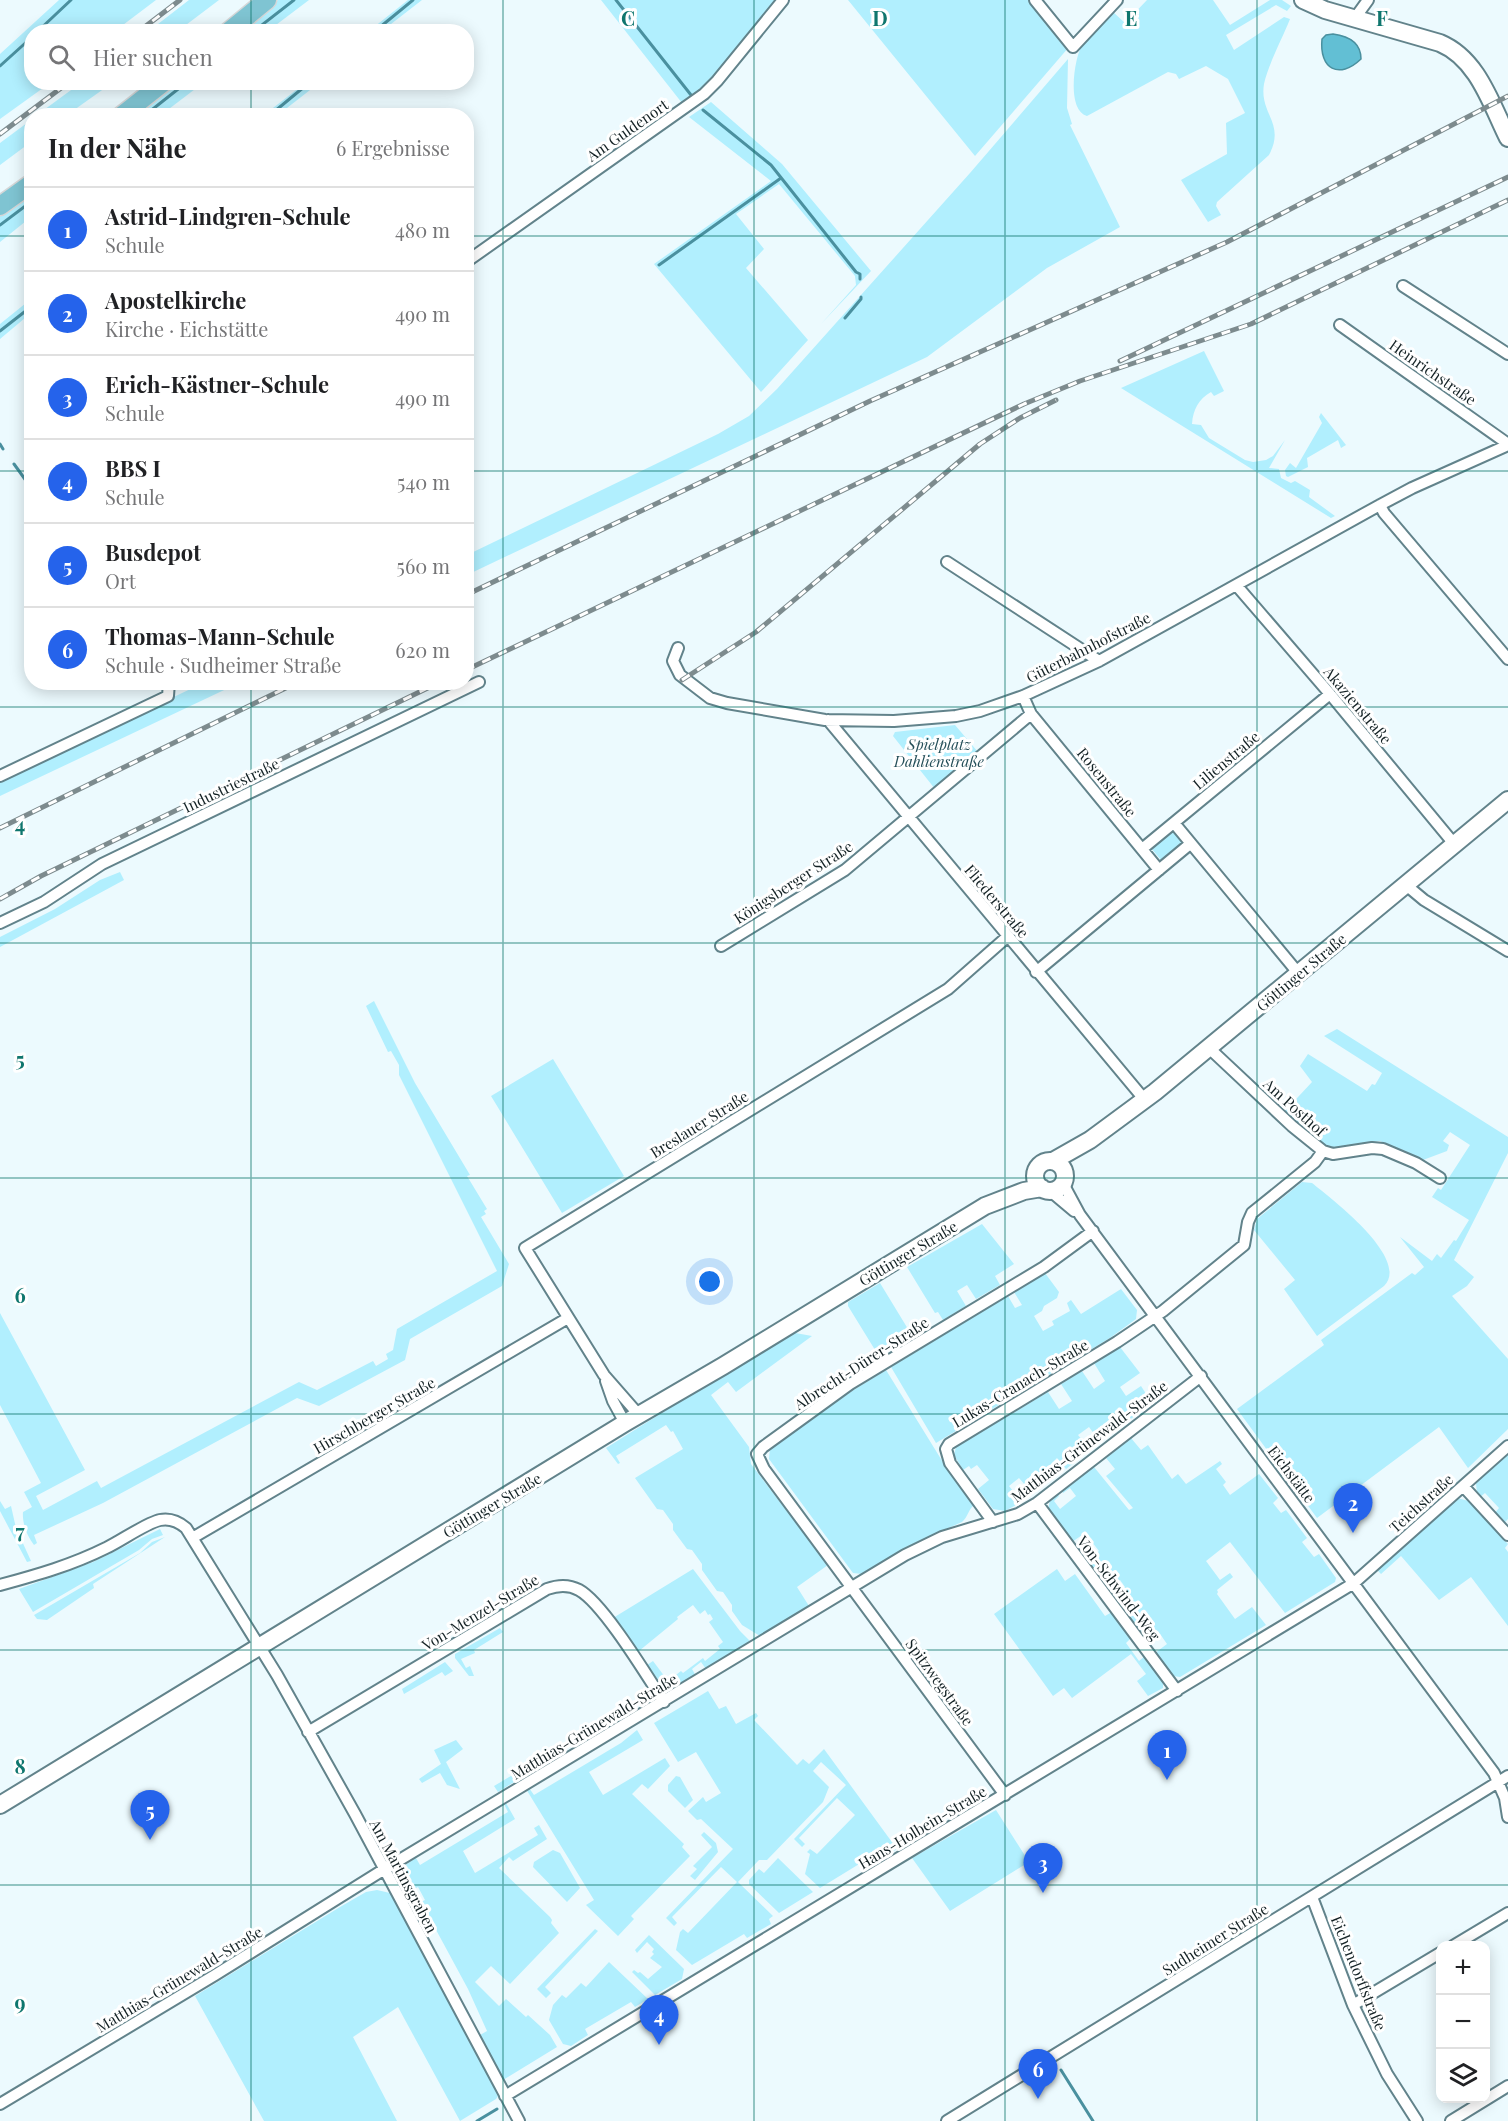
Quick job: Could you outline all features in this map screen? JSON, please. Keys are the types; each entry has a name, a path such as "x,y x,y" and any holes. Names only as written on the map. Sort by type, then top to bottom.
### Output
{"main road":[{"path":"238,24 267,0"},
{"path":"1303,0 1325,9 1440,43 1455,51 1477,76 1508,138"},
{"path":"131,108 154,90"},
{"path":"0,206 24,189"},
{"name":"Göttinger Straße","path":"0,1805 985,1206 1024,1191 1059,1187 1060,1171 1090,1140 1209,1048 1508,800"},
{"name":"Göttinger Straße","path":"985,1206 1002,1191 1029,1176 1042,1163 1060,1171"},
{"path":"1037,1169 1036,1179 1045,1189"}],"street":[{"name":"Am Guldenort","path":"474,255 704,94 783,0"},
{"path":"1035,0 1073,47 1117,0"},
{"path":"1355,18 1368,0"},
{"path":"1403,286 1508,354"},
{"name":"Heinrichstraße","path":"1340,325 1508,445"},
{"name":"Güterbahnhofstraße","path":"678,648 673,661 677,671 710,698 727,703 828,720 894,721 956,716 980,711 1023,696 1099,661 1412,488 1508,445"},
{"path":"1380,505 1384,513 1508,659"},
{"path":"947,562 1099,661"},
{"name":"Akazienstraße","path":"1237,586 1455,845"},
{"name":"Industriestraße","path":"474,684 479,682"},
{"path":"0,776 168,696 168,690"},
{"name":"Industriestraße","path":"0,923 44,902 102,864 462,690"},
{"name":"Lilienstraße","path":"1142,849 1330,694"},
{"name":"Rosenstraße","path":"1023,696 1031,714 1159,870"},
{"name":"Königsberger Straße","path":"721,946 844,870 1031,714"},
{"name":"Fliederstraße","path":"828,720 1144,1099"},
{"path":"1174,823 1299,974"},
{"path":"1036,972 1190,844"},
{"path":"1406,885 1424,900 1508,951"},
{"name":"Breslauer Straße","path":"632,1419 525,1248 948,989 1007,937"},
{"name":"Am Posthof","path":"1209,1048 1292,1126 1323,1151 1333,1154 1372,1148 1383,1149 1416,1163 1440,1178"},
{"path":"1155,1316 1241,1249 1246,1242 1248,1222 1252,1214 1315,1162 1323,1151"},
{"name":"Eichstätte","path":"1060,1171 1065,1190 1080,1215 1354,1583 1503,1778 1508,1817"},
{"name":"Eichstätte","path":"1045,1189 1080,1215"},
{"name":"Albrecht-Dürer-Straße","path":"852,1587 761,1465 758,1457 759,1451 850,1384 1044,1267 1093,1231"},
{"name":"Lukas-Cranach-Straße","path":"993,1522 950,1463 946,1449 950,1444 1117,1342 1155,1316"},
{"name":"Hirschberger Straße","path":"194,1538 568,1318"},
{"name":"Breslauer Straße","path":"603,1375 613,1401 632,1419"},
{"name":"Matthias-Grünewald-Straße","path":"0,2104 852,1587 927,1544 1018,1514 1037,1503 1201,1376"},
{"name":"Teichstraße","path":"1354,1583 1508,1446"},
{"path":"1463,1486 1508,1535"},
{"name":"Von-Schwind-Weg","path":"1037,1503 1177,1691"},
{"path":"0,1585 64,1567 106,1548 153,1522 162,1520 179,1522 194,1538"},
{"name":"Am Martinsgraben","path":"194,1538 260,1646 355,1814 519,2121"},
{"name":"Hans-Holbein-Straße","path":"505,2096 1354,1583"},
{"name":"Von-Menzel-Straße","path":"308,1732 547,1589 557,1586 569,1586 591,1599 641,1666 664,1702"},
{"name":"Spitzwegstraße","path":"852,1587 1005,1795"},
{"name":"Sudheimer Straße","path":"947,2121 1503,1778"},
{"name":"Eichendorffstraße","path":"1312,1896 1353,2005 1387,2074 1417,2121"},
{"path":"1461,1941 1508,1913"},
{"path":"1353,2005 1436,1955"},
{"path":"1451,2121 1508,2086"}],"green space":[{"path":"59,0 156,0 124,24 33,24"},
{"path":"189,0 219,0 187,24 158,24"},
{"path":"278,0 309,0 277,24 248,24"},
{"path":"408,0 422,0 391,24 378,24"},
{"path":"601,0 776,0 709,83 682,103"},
{"path":"848,0 1030,0 1069,47 975,156"},
{"path":"1147,0 1213,0 1230,25 1270,0 1282,0 1291,6 1287,11 1276,5 1226,35 1234,50 1284,17 1290,19 1264,84 1263,94 1275,135 1269,155 1217,202 1216,206 1221,215 1208,222 1181,180 1227,154 1226,123 1245,113 1228,79 1206,66 1179,79 1176,74 1168,72 1087,116 1080,112 1076,104 1075,71 1083,43 1112,11 1125,23"},
{"path":"24,32 24,90 40,90 0,119 0,54"},
{"path":"1068,59 1067,108 1072,124 1070,125 1120,227 1047,268 927,357 474,572 474,552 718,434 749,416 777,389 970,173"},
{"path":"71,90 102,90 77,108 47,108"},
{"path":"164,90 194,90 170,108 141,108"},
{"path":"296,90 310,90 287,108 273,108"},
{"path":"711,102 782,164 871,271 821,324 856,285 855,276 779,184 736,214 764,249 746,268 808,340 761,392 654,264 771,181 689,117"},
{"path":"24,125 24,147 0,165 0,143"},
{"path":"24,195 24,223 0,242 0,213"},
{"path":"24,305 24,319 0,339 0,324"},
{"path":"1204,351 1224,391 1214,396 1211,392 1203,398 1195,409 1192,424 1201,425 1209,438 1245,460 1253,462 1266,460 1273,456 1285,440 1269,468 1279,469 1281,478 1291,483 1295,481 1310,490 1309,497 1335,516 1331,518 1121,388"},
{"path":"1321,413 1346,445 1341,448 1338,440 1307,458 1308,467 1286,476 1285,470 1290,463 1296,468 1322,423 1319,417"},
{"path":"188,690 224,690 0,796 0,780"},
{"name":"Spielplatz Dahlienstraße","path":"955,725 978,752 935,789 893,736 895,732"},
{"path":"1173,830 1183,842 1161,860 1151,848"},
{"path":"120,872 124,880 0,947 0,937 55,909 100,880"},
{"path":"374,1001 415,1083 470,1175 467,1176 487,1209 484,1211 486,1214 481,1217 509,1264 502,1286 410,1339 405,1360 319,1406 297,1398 103,1503 34,1535 37,1543 34,1545 23,1521 23,1512 32,1507 24,1492 41,1483 0,1405 0,1313 85,1470 36,1496 43,1510 97,1481 101,1488 299,1382 317,1390 373,1361 376,1366 388,1359 386,1354 393,1350 397,1329 497,1271 399,1075 399,1065 391,1051 388,1052 366,1006"},
{"path":"1337,1029 1508,1137 1508,1153 1454,1260 1474,1277 1467,1286 1452,1296 1508,1359 1508,1429 1468,1468 1439,1427 1317,1518 1237,1409 1324,1345 1321,1340 1412,1273 1415,1275 1424,1267 1400,1237 1432,1261 1437,1254 1441,1258 1454,1240 1456,1241 1469,1220 1432,1197 1438,1188 1441,1190 1470,1145 1450,1132 1443,1141 1449,1145 1447,1151 1423,1160 1380,1141 1330,1149 1318,1142 1285,1111 1312,1082 1300,1066 1308,1054 1367,1091 1372,1084 1375,1085 1382,1073 1324,1036"},
{"path":"553,1059 624,1176 562,1213 491,1096"},
{"path":"1302,1182 1312,1183 1366,1230 1387,1261 1389,1274 1384,1286 1317,1336 1284,1289 1295,1280 1254,1230 1257,1219"},
{"path":"982,1224 1014,1264 995,1276 1000,1285 976,1299 967,1285 957,1291 966,1306 943,1320 938,1312 935,1313 907,1267"},
{"path":"1045,1273 1059,1292 1057,1298 1034,1316 1043,1331 1054,1325 1052,1321 1070,1311 1067,1303 1071,1300 1081,1314 1121,1289 1137,1310 1136,1319 1110,1338 936,1443 891,1367 1008,1296 1015,1308 1022,1305 1014,1292"},
{"path":"880,1283 908,1329 882,1348 885,1355 880,1358 848,1306 848,1302"},
{"path":"790,1332 812,1336 736,1392 728,1382 711,1395 749,1447 751,1464 828,1565 797,1587 809,1606 760,1636 742,1625 723,1592 717,1591 702,1570 702,1564 692,1550 687,1549 673,1530 673,1524 663,1510 657,1509 635,1478 683,1449 673,1431 671,1432 666,1425 616,1456 620,1463 618,1464 606,1448"},
{"path":"1120,1347 1140,1373 1120,1387 1126,1396 1141,1386 1152,1403 1100,1442 1089,1427 1078,1435 1084,1442 1073,1451 1079,1459 1066,1469 1057,1458 1050,1465 1051,1467 1025,1485 1019,1478 1009,1486 1022,1502 1005,1511 993,1509 978,1489 989,1480 977,1465 963,1470 954,1455 956,1447 1048,1392 1059,1409 1072,1401 1061,1384 1082,1371 1094,1389 1105,1381 1094,1363"},
{"path":"886,1370 949,1472 974,1505 962,1522 906,1547 862,1574 853,1573 769,1459 770,1448"},
{"path":"1131,1438 1141,1450 1148,1445 1172,1479 1178,1474 1186,1484 1220,1461 1222,1464 1216,1469 1226,1482 1223,1485 1230,1495 1259,1474 1278,1498 1273,1503 1281,1513 1286,1510 1307,1538 1302,1542 1314,1557 1319,1554 1336,1578 1335,1582 1285,1613 1230,1542 1206,1561 1220,1580 1230,1573 1233,1577 1217,1590 1217,1594 1235,1619 1252,1607 1266,1625 1180,1677 1173,1676 1155,1653 1167,1644 1158,1631 1152,1635 1146,1629 1140,1633 1126,1614 1132,1609 1119,1591 1125,1587 1120,1580 1114,1585 1110,1580 1104,1584 1086,1561 1099,1551 1085,1533 1072,1542 1048,1510 1050,1500 1058,1494 1059,1496 1054,1501 1060,1509 1076,1496 1070,1488 1063,1493 1062,1491 1094,1467 1129,1510 1133,1508 1106,1476 1115,1469 1106,1458"},
{"path":"1508,1452 1508,1519 1503,1524 1494,1514 1499,1508 1485,1493 1479,1498 1476,1483"},
{"path":"1457,1498 1469,1501 1508,1544 1505,1548 1508,1552 1508,1626 1471,1577 1439,1600 1401,1556 1381,1574 1377,1570"},
{"path":"0,1501 5,1509 11,1506 16,1528 31,1561 27,1562 0,1511"},
{"path":"160,1529 163,1535 152,1539 139,1550 33,1612 19,1589 93,1562"},
{"path":"165,1537 93,1584 94,1588 47,1620 37,1619 34,1615 140,1553 152,1542"},
{"path":"693,1569 750,1641 706,1669 701,1662 692,1669 696,1676 679,1686 661,1684 647,1665 653,1661 668,1681 703,1658 705,1661 720,1649 718,1646 723,1642 709,1622 713,1619 710,1614 708,1615 705,1610 700,1614 693,1605 639,1651 613,1618"},
{"path":"1057,1569 1065,1581 1075,1574 1105,1616 1112,1612 1131,1638 1126,1643 1139,1661 1145,1656 1163,1681 1163,1688 1148,1696 1137,1681 1146,1674 1131,1654 1072,1698 1064,1688 1053,1696 994,1614"},
{"path":"500,1628 503,1632 474,1650 475,1653 461,1659 466,1668 470,1666 474,1676 469,1676 455,1658 455,1654"},
{"path":"445,1662 453,1671 445,1676 442,1672 404,1694 402,1689"},
{"path":"708,1691 719,1709 726,1706 736,1724 756,1713 758,1716 754,1720 797,1765 803,1759 809,1764 824,1749 897,1849 873,1863 869,1858 820,1888 805,1874 810,1854 807,1852 810,1849 817,1854 855,1815 837,1798 799,1838 805,1844 802,1847 794,1839 846,1785 821,1762 813,1771 829,1787 823,1802 767,1860 759,1860 738,1882 773,1916 769,1919 771,1924 747,1938 744,1934 692,1965 676,1950 680,1932 683,1929 688,1933 737,1882 721,1867 672,1917 677,1923 674,1926 666,1918 733,1849 701,1819 697,1820 688,1811 703,1797 706,1802 721,1793 696,1752 678,1762 654,1723"},
{"path":"637,1730 643,1740 589,1772 603,1795 665,1758 670,1766 648,1789 642,1784 632,1794 684,1844 682,1847 690,1856 631,1916 634,1919 618,1936 586,1905 594,1900 526,1789 529,1788 534,1795 621,1743"},
{"path":"456,1740 463,1749 446,1762 460,1789 447,1785 440,1773 422,1783 419,1779 441,1764 434,1750"},
{"path":"543,1757 546,1762 498,1792 494,1786"},
{"path":"676,1776 680,1777 693,1800 685,1808 668,1791 668,1785"},
{"path":"506,1803 515,1819 463,1851 475,1873 538,1835 534,1828 539,1825 547,1839 513,1861 509,1857 499,1868 550,1917 551,1923 559,1933 510,1984 491,1966 475,1982 499,2006 506,1999 526,2017 528,2015 550,2035 557,2047 503,2080 480,2035 487,2031 468,1989 421,1902 425,1900 418,1887 402,1895 398,1877 401,1869 416,1858 420,1865 508,1812 504,1804"},
{"path":"996,1810 1029,1862 950,1911 912,1858"},
{"path":"704,1832 716,1843 718,1852 695,1880 690,1876 697,1869 693,1866 712,1847 701,1835"},
{"path":"553,1850 560,1853 580,1888 567,1902 533,1867 534,1862"},
{"path":"778,1858 813,1892 779,1913 749,1884 749,1880 759,1869 764,1873"},
{"path":"377,1890 390,1893 499,2095 460,2121 398,2007 353,2037 397,2121 264,2121 195,1996 340,1907 366,1892"},
{"path":"595,1929 598,1931 545,1987 551,1993 546,1998 537,1989"},
{"path":"649,1935 684,1969 682,1979 655,1995 632,1972 634,1970 640,1972 648,1979 662,1967 650,1958 654,1954 652,1952 654,1949 647,1942 637,1953 635,1950"},
{"path":"609,1962 648,1999 635,2007 631,2002 585,2029 588,2035 571,2046 563,2044 549,2020 553,2005 562,1995 566,1998 581,1983 586,1987"}],"shaded area":[{"path":"1333,34 1353,41 1359,48 1361,59 1345,69 1338,70 1327,64 1322,49 1322,39 1326,35"}],"waterway":[{"path":"46,24 71,0"},
{"path":"263,24 294,0"},
{"path":"384,24 413,0"},
{"path":"616,0 691,95"},
{"path":"0,66 24,44"},
{"path":"154,108 177,90"},
{"path":"279,108 300,90"},
{"path":"703,110 771,165 856,272 860,274 860,279"},
{"path":"659,265 781,178"},
{"path":"0,225 24,207"},
{"path":"845,318 861,297"},
{"path":"0,331 24,312"},
{"path":"0,444 3,449"},
{"path":"14,464 24,478"},
{"path":"1061,2070 1093,2121"},
{"path":"477,2121 497,2109"}],"railway":[{"path":"148,24 180,0"},
{"path":"34,108 58,90"},
{"path":"474,591 870,401 1227,242 1508,96"},
{"path":"0,134 24,116"},
{"path":"1120,361 1508,177"},
{"path":"474,666 1024,404 1080,381 1251,324 1508,200"},
{"path":"682,680 756,632 980,444 1020,418 1056,400"},
{"path":"0,828 282,690"},
{"path":"0,899 41,876 424,690"}],"place":[{"name":"Apostelkirche","path":"1353,1533"},
{"name":"Astrid-Lindgren-Schule","path":"1167,1780"},
{"name":"Busdepot","path":"150,1840"},
{"name":"Erich-Kästner-Schule","path":"1043,1893"},
{"name":"BBS I","path":"659,2045"},
{"name":"Thomas-Mann-Schule","path":"1038,2099"}]}
